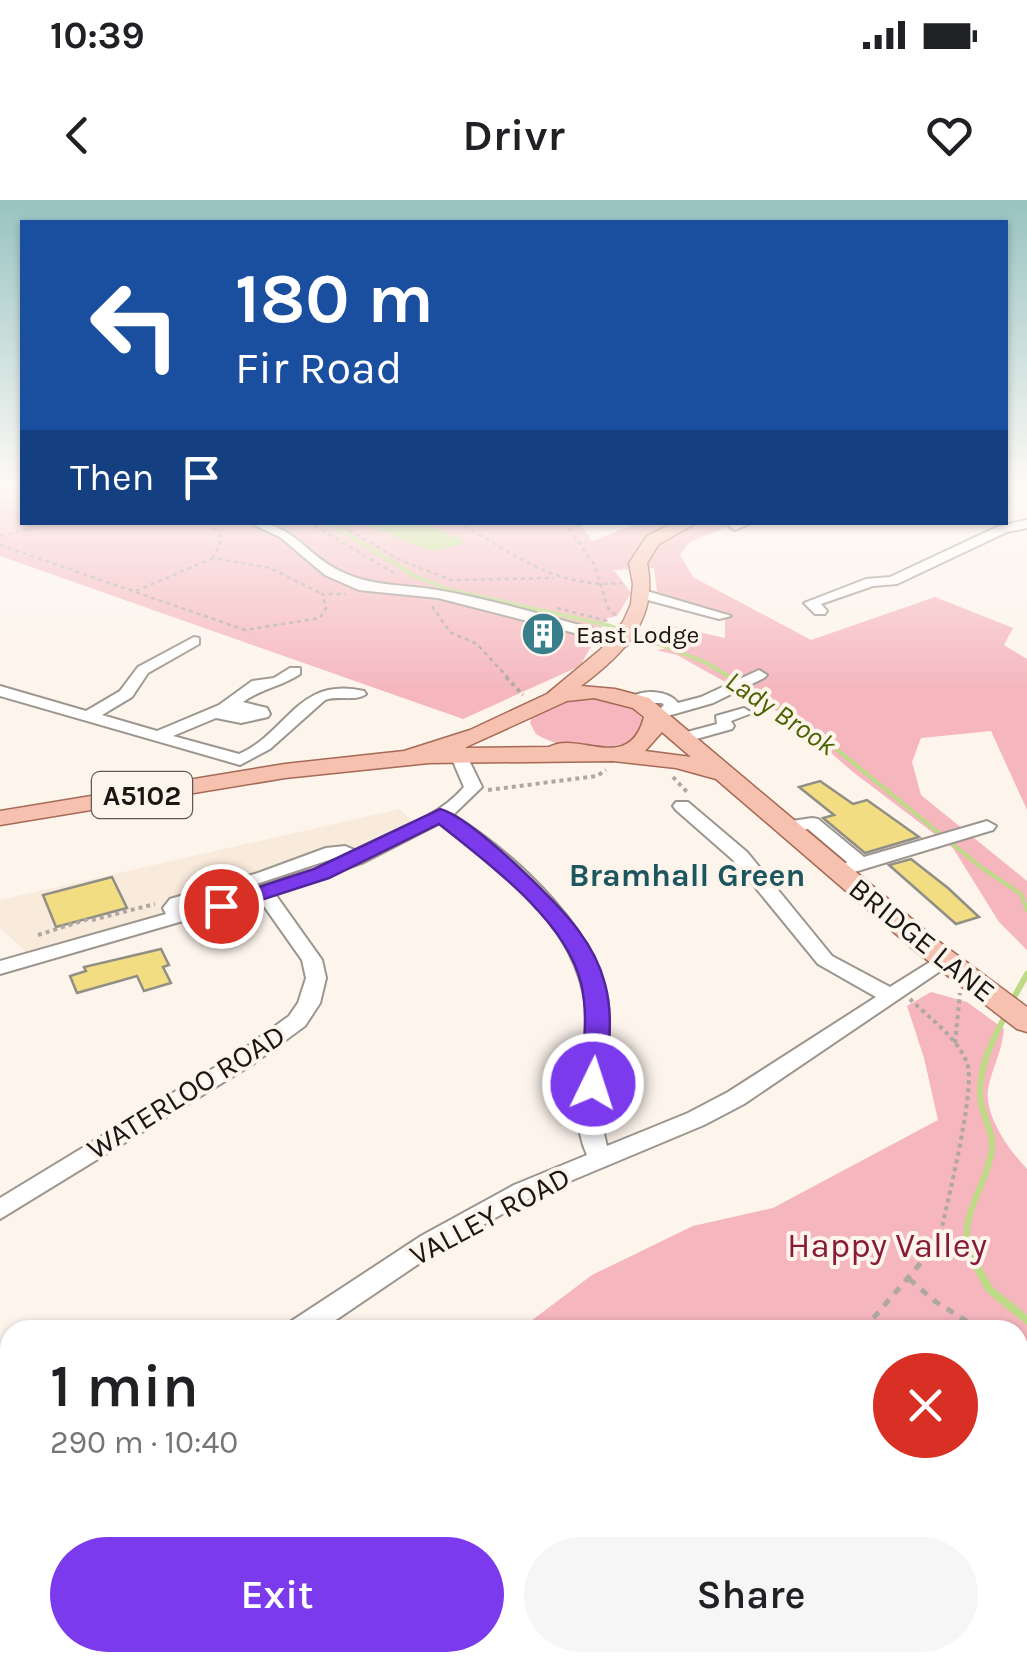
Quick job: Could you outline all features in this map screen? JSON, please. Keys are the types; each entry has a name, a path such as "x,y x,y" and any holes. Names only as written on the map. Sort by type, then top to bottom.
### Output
{"main road":[{"path":"552,696 624,633 645,587 638,563 644,554"},
{"path":"608,761 648,740 654,730 652,708 626,672 624,633"},
{"path":"573,754 530,734 523,720 524,704 552,696 596,692 652,708"},
{"name":"A5102","path":"458,747 524,704"},
{"name":"BRIDGE LANE","path":"652,708 784,827 849,868 945,961 1027,1022"},
{"name":"A5102","path":"0,818 243,769 412,756 458,747 573,754"},
{"name":"BRIDGE LANE","path":"573,754 608,761 634,755 680,761 728,779"}],"street":[{"path":"308,554 330,572 364,587 438,594 611,638 624,633"},
{"path":"820,611 811,602 871,582 892,581 951,554"},
{"path":"645,587 724,616"},
{"path":"90,716 126,694 143,670 194,641"},
{"path":"161,735 224,708 267,680 297,676"},
{"path":"652,708 707,700 747,681"},
{"path":"0,691 161,735 243,769 282,728 332,692 358,694"},
{"path":"682,738 726,726 722,719 744,713"},
{"path":"0,968 171,910 264,894 357,858 381,838 440,815 468,794 473,787 458,747"},
{"path":"682,806 740,856 824,960 902,999"},
{"path":"440,815 495,857 567,930 582,952 594,984 598,1014 590,1119 591,1144 602,1160"},
{"path":"849,868 978,829"},
{"path":"171,910 177,902 332,852 346,852 357,858"},
{"name":"WATERLOO ROAD","path":"0,1210 245,1059 297,1021 309,1002 316,978 312,960 264,894"},
{"name":"VALLEY ROAD","path":"315,1320 468,1221 523,1192 736,1098 902,999 945,961"}],"path":[{"path":"26,554 245,630 320,618 326,608 322,594"},
{"path":"213,558 215,554"},
{"path":"363,554 396,573 404,588 431,604 450,632 477,644 524,704"},
{"path":"389,554 451,580 554,578 645,587"},
{"path":"512,554 554,578"},
{"path":"587,554 594,564 608,608 624,633"},
{"path":"136,591 213,558 236,558 283,570 322,594 356,594"},
{"path":"468,794 596,776 608,761"},
{"path":"666,773 696,802 682,806"},
{"path":"38,935 92,919 171,910"},
{"path":"872,1320 939,1242 968,1094 969,1066 956,1043 902,999"},
{"path":"956,1043 957,1002"},
{"path":"909,1279 965,1320"}],"shaded area":[{"path":"400,809 414,823 381,842 289,879 26,952 0,928 0,900"}],"green space":[{"path":"681,554 693,577 811,640 935,597 1013,628 1004,645 1027,659 1027,810 991,731 921,738 912,762 921,795 1027,881 1027,950 999,922 953,848 853,772 793,720 677,655 656,650 698,644 673,626 725,638 725,616 657,592 654,568 614,570 631,593 617,616 607,618 580,666 463,719 0,556"},
{"path":"576,695 627,704 645,721 633,741 609,747 571,747 536,734 530,723 533,714"},
{"name":"Happy Valley","path":"931,992 967,1002 1004,1029 988,1095 993,1119 1005,1142 1027,1169 1027,1320 532,1320 592,1275 693,1226 773,1208 938,1120 907,1006"}],"building":[{"path":"820,781 853,804 867,800 919,837 865,853 823,818 834,815 799,787"},
{"path":"911,859 979,917 956,924 889,865"},
{"path":"112,877 127,908 56,927 43,895"},
{"path":"161,949 169,965 163,967 171,983 144,991 137,976 77,993 70,976 86,971 84,967"}],"waterway":[{"name":"Lady Brook","path":"379,554 415,576 450,590 611,626 705,662 803,722 982,868 1021,894 1027,910"},
{"name":"Lady Brook","path":"1013,999 1027,974"},
{"name":"Lady Brook","path":"969,1252 967,1225 992,1148 981,1103 981,1080 1006,1014"},
{"name":"Lady Brook","path":"969,1252 989,1289 1027,1320"}],"place":[{"name":"East Lodge","path":"543,634"}],"district":[{"name":"Bramhall Green","path":"687,875"}],"route":[{"path":"221,906 322,873 440,815 458,824 495,857 567,930 582,952 594,984 598,1014 593,1084"}]}
